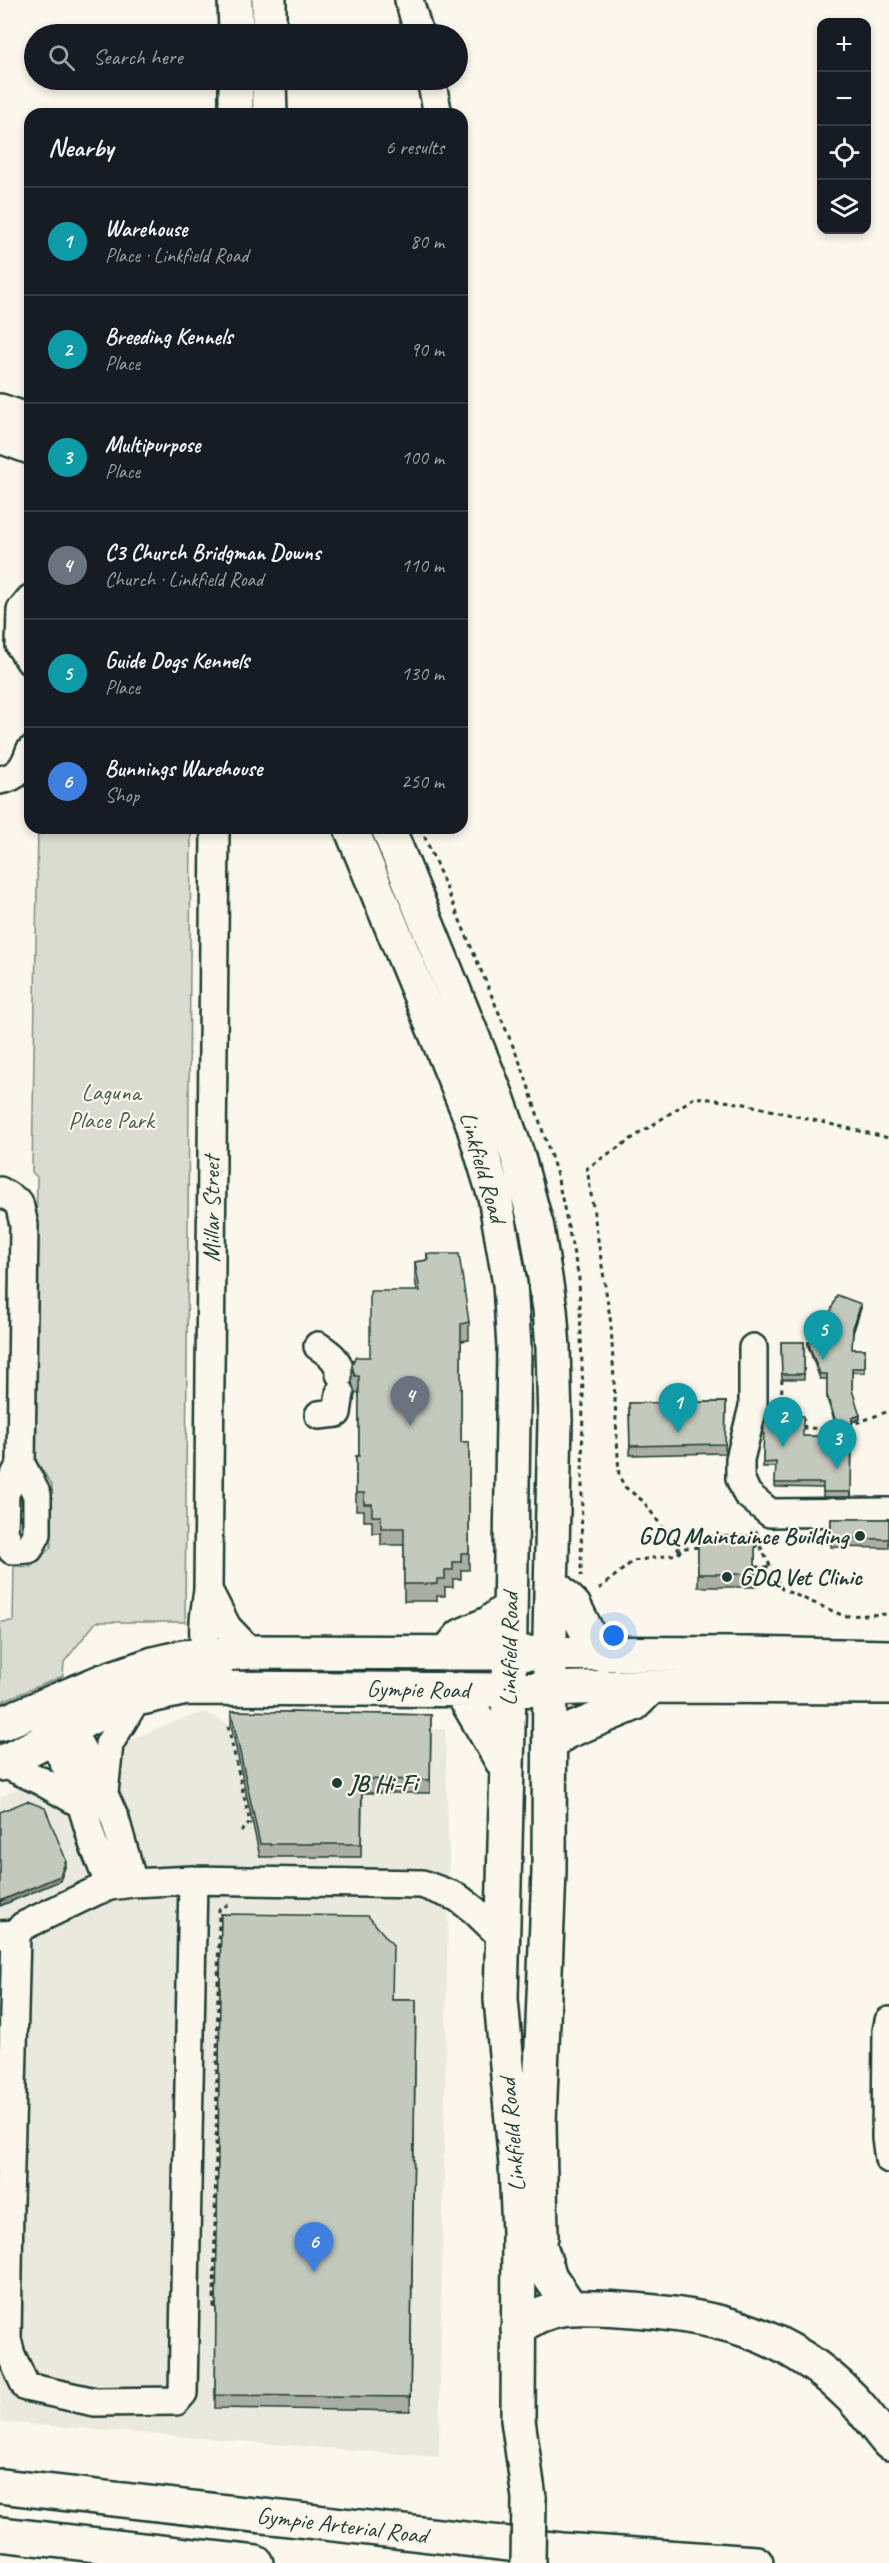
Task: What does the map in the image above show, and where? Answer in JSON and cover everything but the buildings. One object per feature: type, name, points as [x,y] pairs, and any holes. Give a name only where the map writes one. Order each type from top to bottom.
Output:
[{"type":"main road","points":[[235,0],[236,24]]},
{"type":"main road","points":[[269,0],[269,24]]},
{"type":"main road","points":[[236,90],[236,108]]},
{"type":"main road","points":[[269,90],[270,108]]},
{"type":"main road","points":[[0,411],[24,419]]},
{"type":"main road","points":[[0,436],[24,445]]},
{"type":"main road","name":"Linkfield Road","points":[[353,834],[472,1121],[501,1221],[510,1284],[514,1347],[502,2025],[516,2165],[527,2322]]},
{"type":"main road","name":"Linkfield Road","points":[[390,834],[497,1098],[518,1157],[537,1228],[550,1309],[555,1421],[550,1655],[549,1871],[539,2122],[541,2249],[527,2322],[518,2420],[529,2498],[528,2563]]},
{"type":"main road","points":[[552,1584],[574,1606],[591,1640],[602,1655]]},
{"type":"main road","points":[[446,1654],[461,1636],[490,1623],[510,1607]]},
{"type":"main road","name":"Gympie Road","points":[[1,1764],[53,1718],[153,1664],[207,1655],[251,1652],[509,1655],[747,1654],[889,1657]]},
{"type":"main road","name":"Gympie Road","points":[[0,1724],[103,1710],[137,1698],[187,1688],[226,1686],[509,1690],[652,1686],[889,1687]]},
{"type":"main road","points":[[550,1743],[572,1730],[634,1704],[652,1686]]},
{"type":"main road","points":[[460,1689],[506,1768]]},
{"type":"main road","points":[[541,2249],[550,2277],[571,2308]]},
{"type":"main road","points":[[527,2322],[571,2308],[662,2311],[704,2317],[745,2329],[789,2349],[822,2372],[851,2397],[889,2443]]},
{"type":"main road","name":"Gympie Arterial Road","points":[[0,2486],[561,2550],[756,2563]]},
{"type":"main road","name":"Gympie Arterial Road","points":[[0,2534],[256,2563]]},
{"type":"main road","points":[[0,2555],[49,2563]]},
{"type":"street","points":[[409,0],[416,24]]},
{"type":"street","points":[[433,90],[437,108]]},
{"type":"street","points":[[24,606],[21,610],[20,646],[24,652]]},
{"type":"street","points":[[0,780],[12,778],[24,767]]},
{"type":"street","name":"Millar Street","points":[[215,834],[208,1590],[202,1634],[214,1672],[226,1686]]},
{"type":"street","points":[[0,1191],[19,1203],[24,1225],[21,1464]]},
{"type":"street","points":[[318,1346],[332,1355],[339,1366],[340,1384],[337,1413],[319,1415]]},
{"type":"street","points":[[753,1348],[753,1407],[740,1459],[740,1478],[747,1494],[760,1507],[770,1512],[889,1512]]},
{"type":"street","name":"Millar Street","points":[[208,1590],[227,1627],[251,1652]]},
{"type":"street","points":[[122,1885],[93,1843],[93,1799],[109,1744],[137,1698]]},
{"type":"street","points":[[53,1718],[93,1799]]},
{"type":"street","points":[[1,1764],[93,1799]]},
{"type":"street","points":[[193,1880],[183,2393],[176,2401],[95,2402],[26,2387],[11,2355],[7,2339],[5,2203],[8,1935],[23,1926],[122,1885],[193,1880],[422,1884],[457,1897],[502,1937]]},
{"type":"street","points":[[889,2021],[886,2138],[889,2158]]},
{"type":"path","points":[[680,1551],[643,1501],[625,1488],[619,1476],[611,1324],[587,1168],[695,1097],[745,1104],[889,1138]]},
{"type":"path","points":[[781,1419],[782,1379]]},
{"type":"path","points":[[793,1419],[804,1420],[805,1428],[835,1431],[889,1411]]},
{"type":"path","points":[[754,1524],[760,1546],[782,1589],[844,1616],[889,1614]]},
{"type":"path","points":[[749,1546],[760,1546]]},
{"type":"path","points":[[599,1589],[633,1561],[678,1554],[682,1548],[705,1547]]},
{"type":"path","points":[[755,1567],[771,1567]]},
{"type":"path","points":[[228,1726],[250,1823],[241,1831]]},
{"type":"path","points":[[214,2308],[219,1909],[227,1905],[227,1897]]},
{"type":"shaded area","points":[[205,1712],[231,1725],[445,1729],[449,1856],[439,2457],[0,2422],[0,1797],[167,1724]]},
{"type":"green space","name":"Laguna Place Park","points":[[38,834],[191,834],[185,1622],[96,1622],[64,1662],[63,1676],[0,1702],[0,1622],[13,1621],[14,1566],[31,1567],[51,1547],[52,1485],[33,1456],[37,1177],[32,1172]]},
{"type":"place","name":"Guide Dogs Kennels","points":[[823,1360]]},
{"type":"place","name":"C3 Church Bridgman Downs","points":[[410,1426]]},
{"type":"place","name":"Warehouse","points":[[678,1433]]},
{"type":"place","name":"Breeding Kennels","points":[[783,1447]]},
{"type":"place","name":"Multipurpose","points":[[837,1469]]},
{"type":"place","name":"GDQ Maintaince Building","points":[[860,1536]]},
{"type":"place","name":"GDQ Vet Clinic","points":[[727,1577]]},
{"type":"place","name":"JB Hi-Fi","points":[[337,1783]]},
{"type":"place","name":"Bunnings Warehouse","points":[[314,2272]]}]
